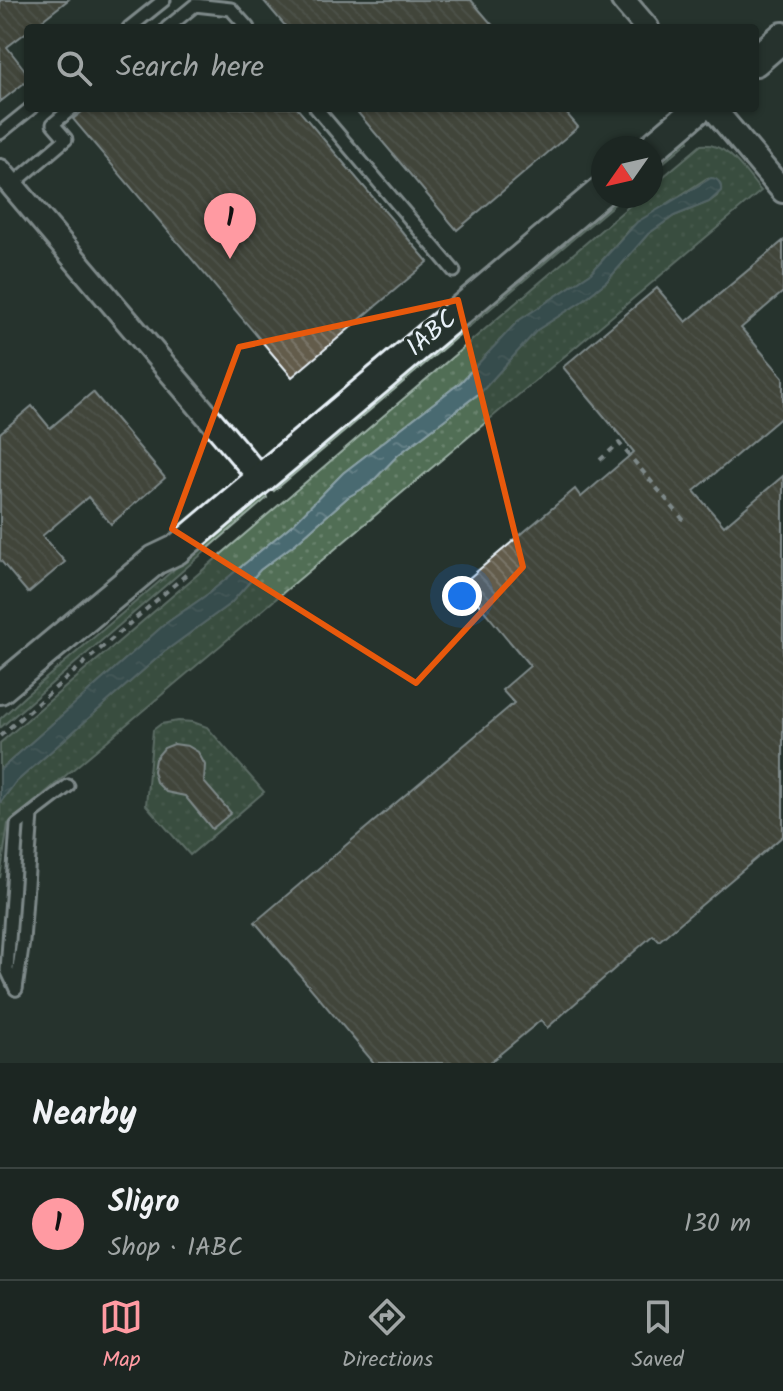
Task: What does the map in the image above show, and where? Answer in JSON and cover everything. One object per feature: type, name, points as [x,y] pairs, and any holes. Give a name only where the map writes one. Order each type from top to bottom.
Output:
[{"type":"street","points":[[623,0],[644,24]]},
{"type":"street","points":[[759,58],[783,37]]},
{"type":"street","points":[[663,139],[694,112]]},
{"type":"street","points":[[716,112],[783,191]]},
{"type":"street","points":[[6,178],[261,479]]},
{"type":"street","name":"IABC","points":[[0,710],[163,567],[176,550],[591,200]]},
{"type":"street","name":"IABC","points":[[0,689],[155,560],[176,550]]},
{"type":"lane","points":[[134,24],[164,0]]},
{"type":"lane","points":[[172,24],[195,5],[231,9],[244,24]]},
{"type":"lane","points":[[0,133],[26,112]]},
{"type":"lane","points":[[6,178],[66,139],[53,124],[67,112]]},
{"type":"lane","points":[[319,112],[454,271]]},
{"type":"lane","points":[[16,989],[7,970],[17,825],[68,786]]},
{"type":"path","points":[[600,460],[619,443],[686,523]]},
{"type":"highlighted area","points":[[458,300],[523,567],[416,683],[172,529],[239,347]]},
{"type":"green space","points":[[688,138],[689,141],[663,163],[663,154],[677,142]]},
{"type":"green space","points":[[701,145],[711,145],[728,153],[761,191],[8,824],[0,878],[0,803],[15,783],[164,652],[231,603],[260,570],[348,497],[369,485],[398,455],[482,391],[537,330],[607,281],[648,234],[674,216],[709,202],[721,188],[719,182],[707,178],[663,207],[663,177]]},
{"type":"green space","points":[[599,208],[610,208],[274,491],[271,486]]},
{"type":"green space","points":[[627,208],[661,208],[630,228],[591,273],[518,321],[461,382],[343,473],[294,523],[208,594],[165,624],[0,770],[0,743]]},
{"type":"green space","points":[[265,492],[267,498],[0,728],[0,719],[25,696]]},
{"type":"green space","points":[[178,721],[207,727],[264,792],[190,855],[146,805],[153,730],[161,724]]},
{"type":"water","points":[[711,178],[721,186],[721,191],[709,202],[674,216],[648,234],[607,281],[537,330],[482,391],[398,455],[369,485],[348,497],[260,570],[231,603],[164,652],[15,783],[0,803],[0,770],[165,624],[208,594],[294,523],[343,473],[461,382],[518,321],[591,273],[637,222]]},
{"type":"building","points":[[0,0],[68,0],[37,24],[24,24],[24,34],[7,47],[24,69],[24,83],[0,102]]},
{"type":"building","points":[[263,0],[471,0],[492,24],[284,24]]},
{"type":"building","points":[[82,112],[300,112],[428,262],[292,377],[73,119]]},
{"type":"building","points":[[357,112],[565,112],[578,127],[457,230]]},
{"type":"building","points":[[783,241],[783,292],[741,328],[783,377],[783,416],[694,491],[724,526],[783,476],[783,836],[659,941],[653,935],[547,1028],[541,1020],[489,1063],[374,1063],[255,922],[514,703],[502,690],[530,666],[462,584],[575,489],[581,497],[634,452],[563,367],[657,288],[686,322]]},
{"type":"building","points":[[93,392],[165,478],[111,524],[88,497],[42,536],[65,562],[28,593],[0,560],[0,433],[32,406],[50,428]]},
{"type":"building","points":[[174,744],[188,746],[198,752],[205,765],[204,782],[231,813],[212,829],[185,796],[166,792],[156,782],[153,771],[155,759],[164,748]]},
{"type":"place","name":"Sligro","points":[[230,259]]}]
